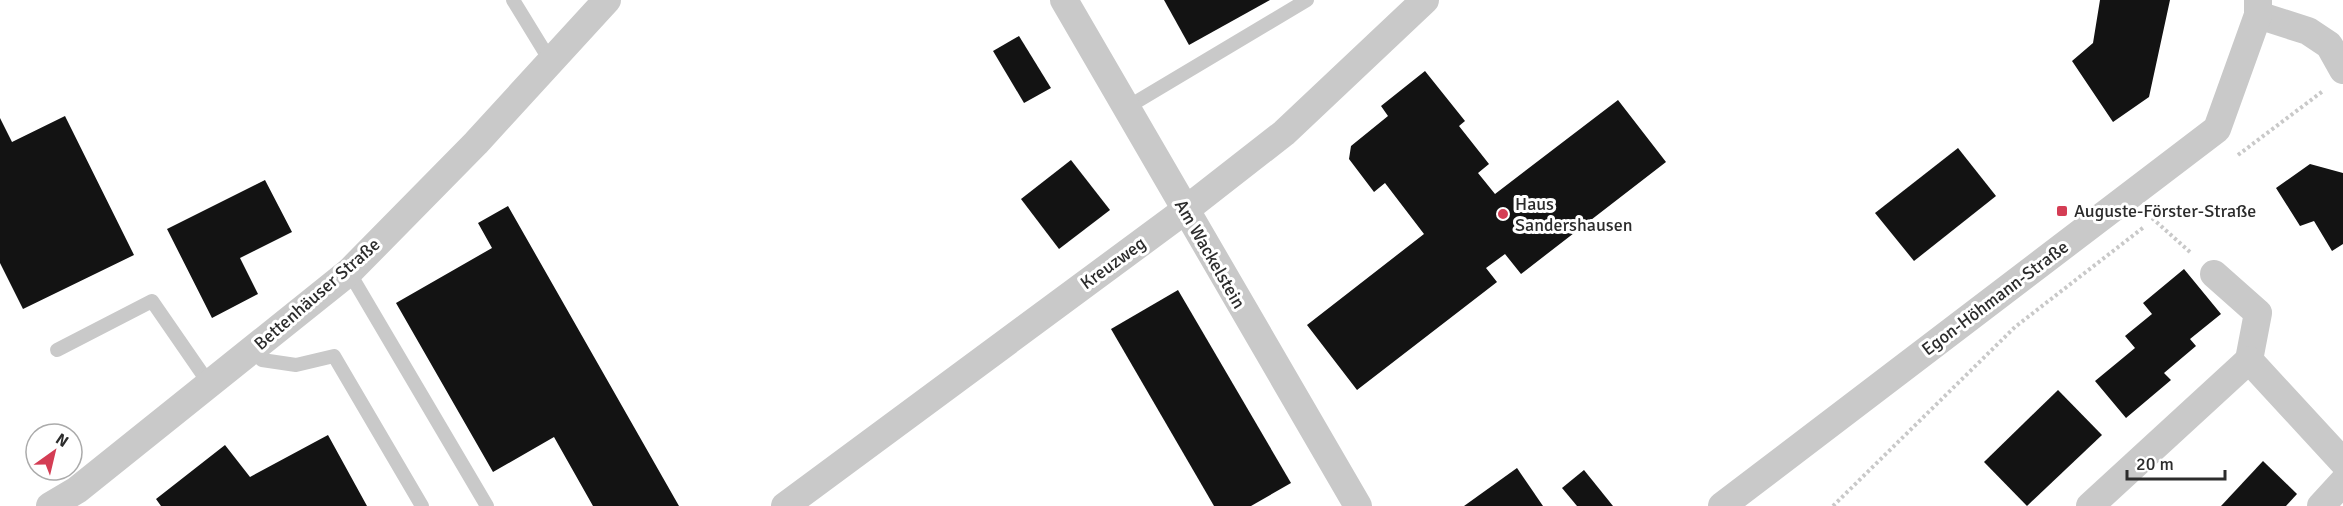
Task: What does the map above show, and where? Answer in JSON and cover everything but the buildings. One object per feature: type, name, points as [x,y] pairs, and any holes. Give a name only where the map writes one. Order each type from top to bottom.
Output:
[{"type":"street","name":"Bettenhäuser Straße","points":[[50,506],[77,490],[210,386],[349,272],[476,142],[607,0]]},
{"type":"street","name":"Am Wackelstein","points":[[1064,0],[1184,211],[1358,506]]},
{"type":"street","name":"Kreuzweg","points":[[785,506],[1184,211],[1284,133],[1425,0]]},
{"type":"street","points":[[2258,7],[2308,31],[2336,39],[2335,79]]},
{"type":"street","name":"Egon-Höhmann-Straße","points":[[1722,506],[2217,129],[2258,7]]},
{"type":"street","points":[[2090,506],[2248,360],[2258,313],[2214,274]]},
{"type":"street","points":[[2248,360],[2343,462]]},
{"type":"street","points":[[2321,506],[2343,482]]},
{"type":"lane","points":[[513,0],[551,62]]},
{"type":"lane","points":[[1126,108],[1307,0]]},
{"type":"lane","points":[[349,272],[488,506]]},
{"type":"lane","points":[[57,350],[152,302],[210,386]]},
{"type":"lane","points":[[253,351],[262,360],[296,365],[334,356],[422,506]]},
{"type":"path","points":[[2229,161],[2335,79]]},
{"type":"path","points":[[2128,197],[2214,274]]},
{"type":"path","points":[[1833,506],[2015,327],[2163,212]]},
{"type":"place","name":"Auguste-Förster-Straße","points":[[2062,211]]},
{"type":"place","name":"Haus Sandershausen","points":[[1503,214]]}]
